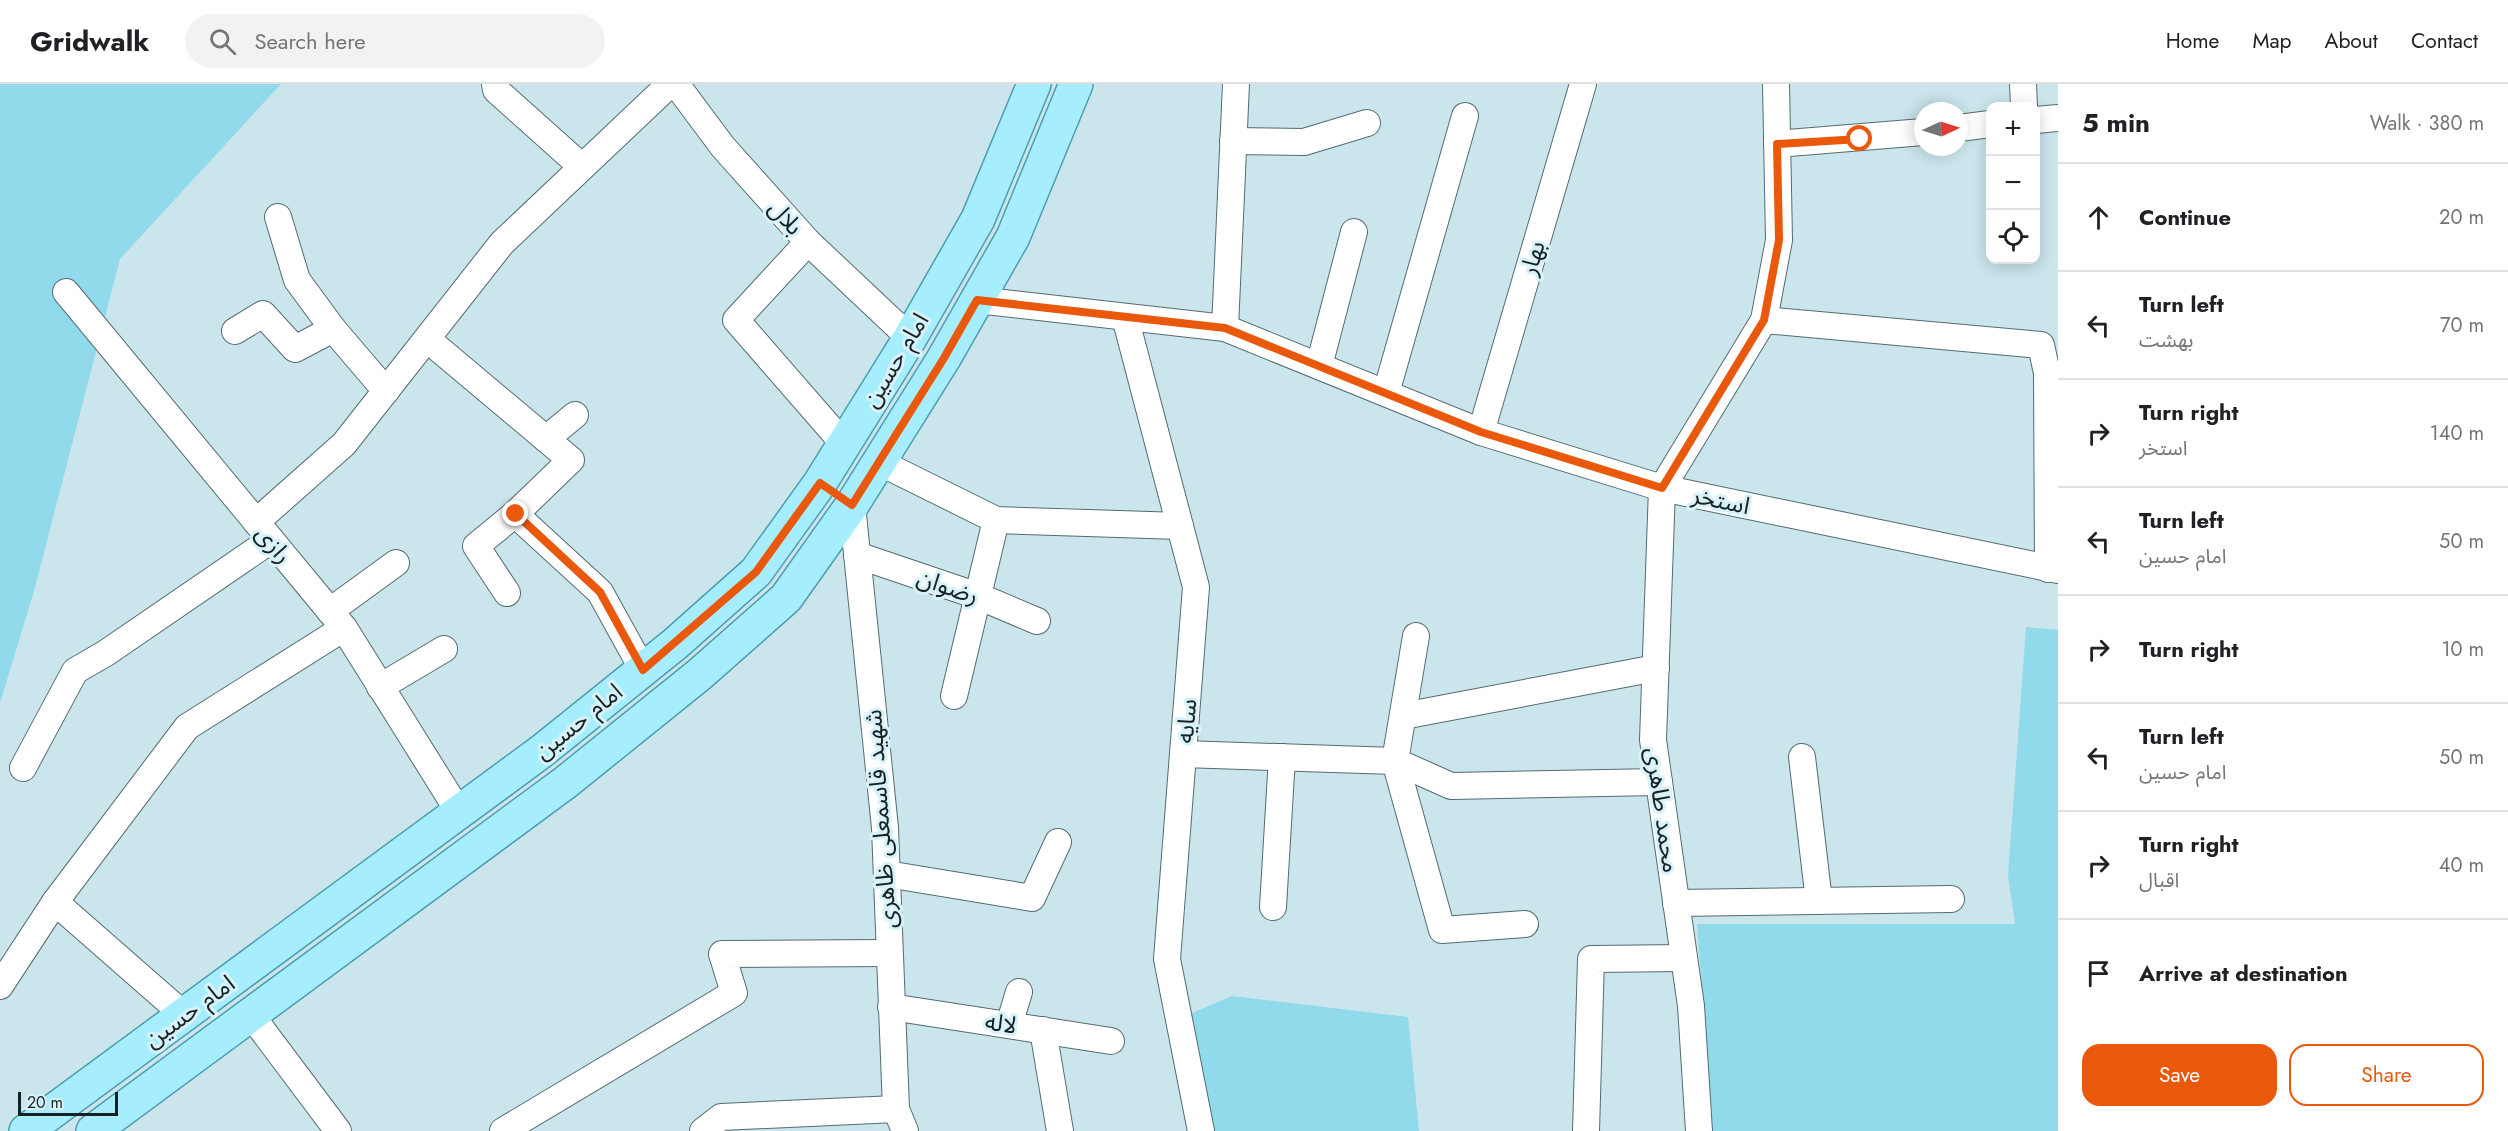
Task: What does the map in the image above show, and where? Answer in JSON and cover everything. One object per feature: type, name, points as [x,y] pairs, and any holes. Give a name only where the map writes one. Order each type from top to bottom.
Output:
[{"type":"main road","name":"امام حسین","points":[[26,1131],[542,751],[643,670],[756,572],[820,483],[910,338],[978,219],[1034,84]]},
{"type":"main road","name":"امام حسین","points":[[93,1131],[566,782],[700,674],[786,598],[852,505],[944,358],[1013,237],[1076,84]]},
{"type":"main road","points":[[820,483],[852,505]]},
{"type":"street","points":[[495,84],[496,90],[582,167]]},
{"type":"street","points":[[23,768],[75,671],[106,653],[264,531],[344,444],[502,243],[670,84]]},
{"type":"street","name":"بلال","points":[[676,84],[723,147],[808,242],[910,338]]},
{"type":"street","points":[[1225,328],[1236,84]]},
{"type":"street","name":"بهار","points":[[1481,432],[1583,84]]},
{"type":"street","points":[[1662,488],[1764,320],[1779,240],[1776,84]]},
{"type":"street","points":[[2023,84],[2024,102]]},
{"type":"street","points":[[1386,393],[1465,116]]},
{"type":"street","points":[[2040,120],[2058,118]]},
{"type":"street","points":[[1233,141],[1304,142],[1367,123]]},
{"type":"street","points":[[1968,127],[1986,125]]},
{"type":"street","points":[[1777,144],[1914,133]]},
{"type":"street","points":[[278,217],[297,280],[333,329],[386,391]]},
{"type":"street","points":[[1319,366],[1354,232]]},
{"type":"street","points":[[808,242],[736,320],[844,444]]},
{"type":"street","name":"رازی","points":[[66,292],[337,619],[459,812]]},
{"type":"street","name":"استخر","points":[[977,300],[1225,328],[1481,432],[1662,488],[2053,569]]},
{"type":"street","points":[[235,331],[263,314],[295,349],[333,329]]},
{"type":"street","name":"سایه","points":[[1125,317],[1196,587],[1167,959],[1200,1131]]},
{"type":"street","points":[[1764,320],[2041,345],[2052,400],[2053,569]]},
{"type":"street","points":[[427,339],[571,460],[516,514],[476,546],[507,593]]},
{"type":"street","points":[[546,438],[575,415]]},
{"type":"street","points":[[879,462],[996,520],[1180,526]]},
{"type":"street","name":"محمد طاهری","points":[[1662,488],[1653,740],[1690,1006],[1699,1131]]},
{"type":"street","name":"شهید قاسمعلی ظاهری","points":[[852,505],[885,828],[891,1007],[900,1120]]},
{"type":"street","points":[[516,514],[600,592],[643,670]]},
{"type":"street","points":[[954,696],[996,520]]},
{"type":"street","name":"رضوان","points":[[857,555],[978,596],[1037,621]]},
{"type":"street","points":[[0,986],[55,902],[187,727],[337,619],[396,563]]},
{"type":"street","points":[[1416,636],[1395,761],[1442,930],[1525,924]]},
{"type":"street","points":[[380,687],[444,649]]},
{"type":"street","points":[[1403,716],[1656,668]]},
{"type":"street","points":[[1183,754],[1395,761],[1451,786],[1659,782]]},
{"type":"street","points":[[1273,907],[1282,757]]},
{"type":"street","points":[[1802,757],[1820,901]]},
{"type":"street","points":[[886,874],[1032,898],[1058,842]]},
{"type":"street","points":[[1676,903],[1951,898]]},
{"type":"street","points":[[55,902],[184,1015]]},
{"type":"street","points":[[503,1131],[734,993],[722,954],[889,952]]},
{"type":"street","points":[[1586,1131],[1591,959],[1684,958]]},
{"type":"street","points":[[1009,1025],[1019,992]]},
{"type":"street","name":"لاله","points":[[891,1007],[1111,1041]]},
{"type":"street","points":[[251,1015],[338,1131]]},
{"type":"street","points":[[1043,1030],[1060,1131]]},
{"type":"street","points":[[704,1131],[721,1117],[900,1120]]},
{"type":"shaded area","points":[[0,84],[281,84],[120,259],[34,591],[0,703]]},
{"type":"shaded area","points":[[2026,627],[2058,630],[2058,1131],[1713,1131],[1697,924],[2015,924],[2008,875]]},
{"type":"shaded area","points":[[1232,996],[1408,1017],[1419,1131],[1187,1131],[1166,1024]]},
{"type":"route","points":[[516,514],[600,592],[643,670],[756,572],[820,483],[852,505],[944,358],[977,300],[1225,328],[1481,432],[1662,488],[1764,320],[1779,240],[1777,144],[1860,139]]}]
